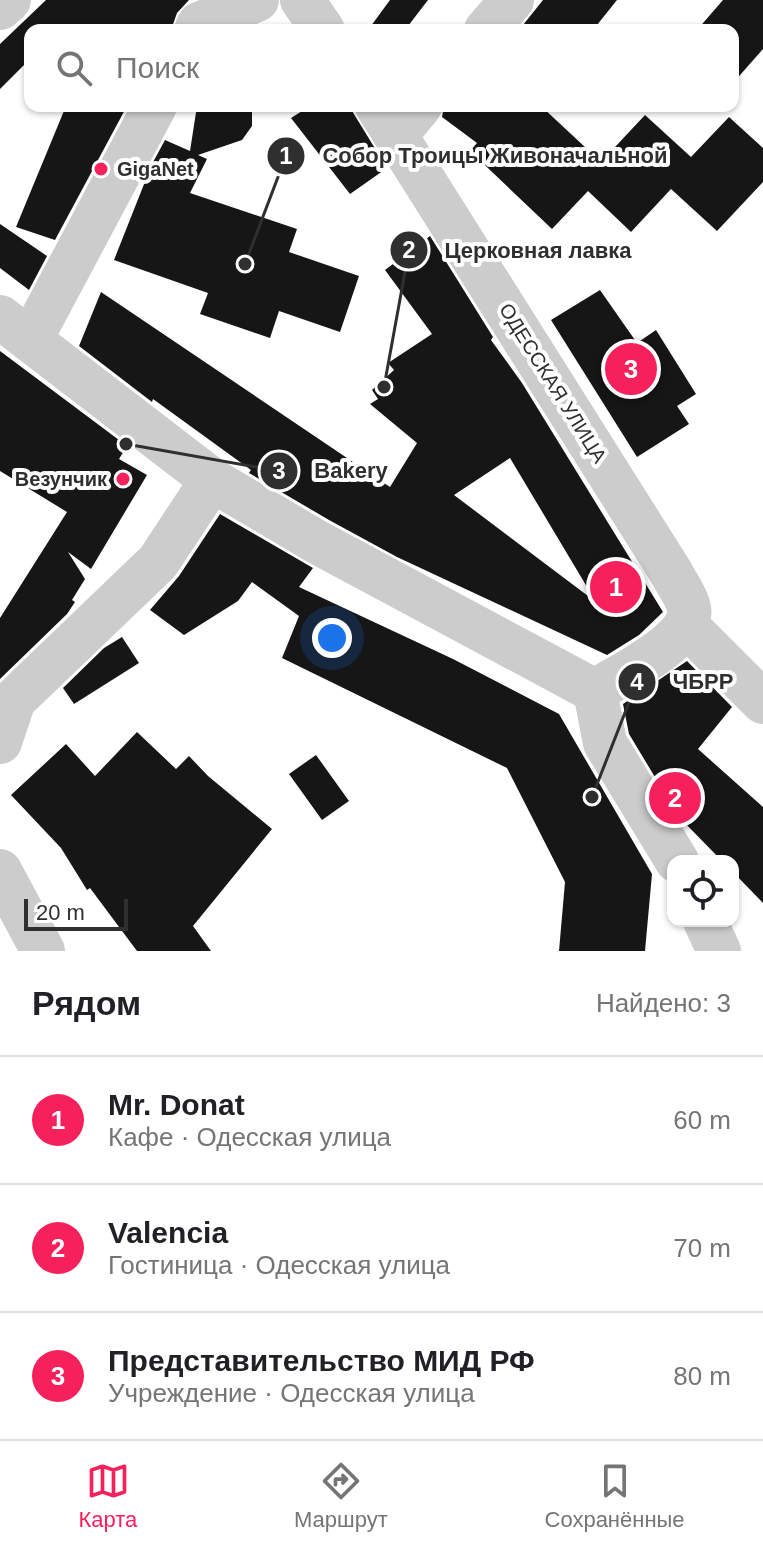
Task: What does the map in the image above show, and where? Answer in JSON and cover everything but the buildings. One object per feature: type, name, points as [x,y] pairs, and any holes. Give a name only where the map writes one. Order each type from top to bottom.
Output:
[{"type":"street","points":[[0,8],[9,0]]},
{"type":"street","points":[[199,24],[257,0]]},
{"type":"street","points":[[302,0],[319,24]]},
{"type":"street","points":[[491,24],[512,0]]},
{"type":"street","points":[[151,112],[16,328],[212,480],[317,542],[595,691]]},
{"type":"street","name":"ОДЕССКАЯ УЛИЦА","points":[[398,115],[672,574],[689,608],[686,625]]},
{"type":"street","points":[[0,742],[14,700],[158,562],[212,480]]},
{"type":"street","points":[[595,691],[673,641],[686,625],[763,702]]},
{"type":"street","points":[[595,691],[605,743],[673,855]]},
{"type":"street","points":[[0,871],[43,951]]},
{"type":"place","name":"GigaNet","points":[[101,169]]},
{"type":"place","name":"Собор Троицы Живоначальной","points":[[245,264]]},
{"type":"place","name":"Представительство МИД РФ","points":[[631,369]]},
{"type":"place","name":"Церковная лавка","points":[[384,387]]},
{"type":"place","name":"Bakery","points":[[126,444]]},
{"type":"place","name":"Везунчик","points":[[123,479]]},
{"type":"place","name":"Mr. Donat","points":[[616,587]]},
{"type":"place","name":"ЧБРР","points":[[592,797]]},
{"type":"place","name":"Valencia","points":[[675,798]]}]
